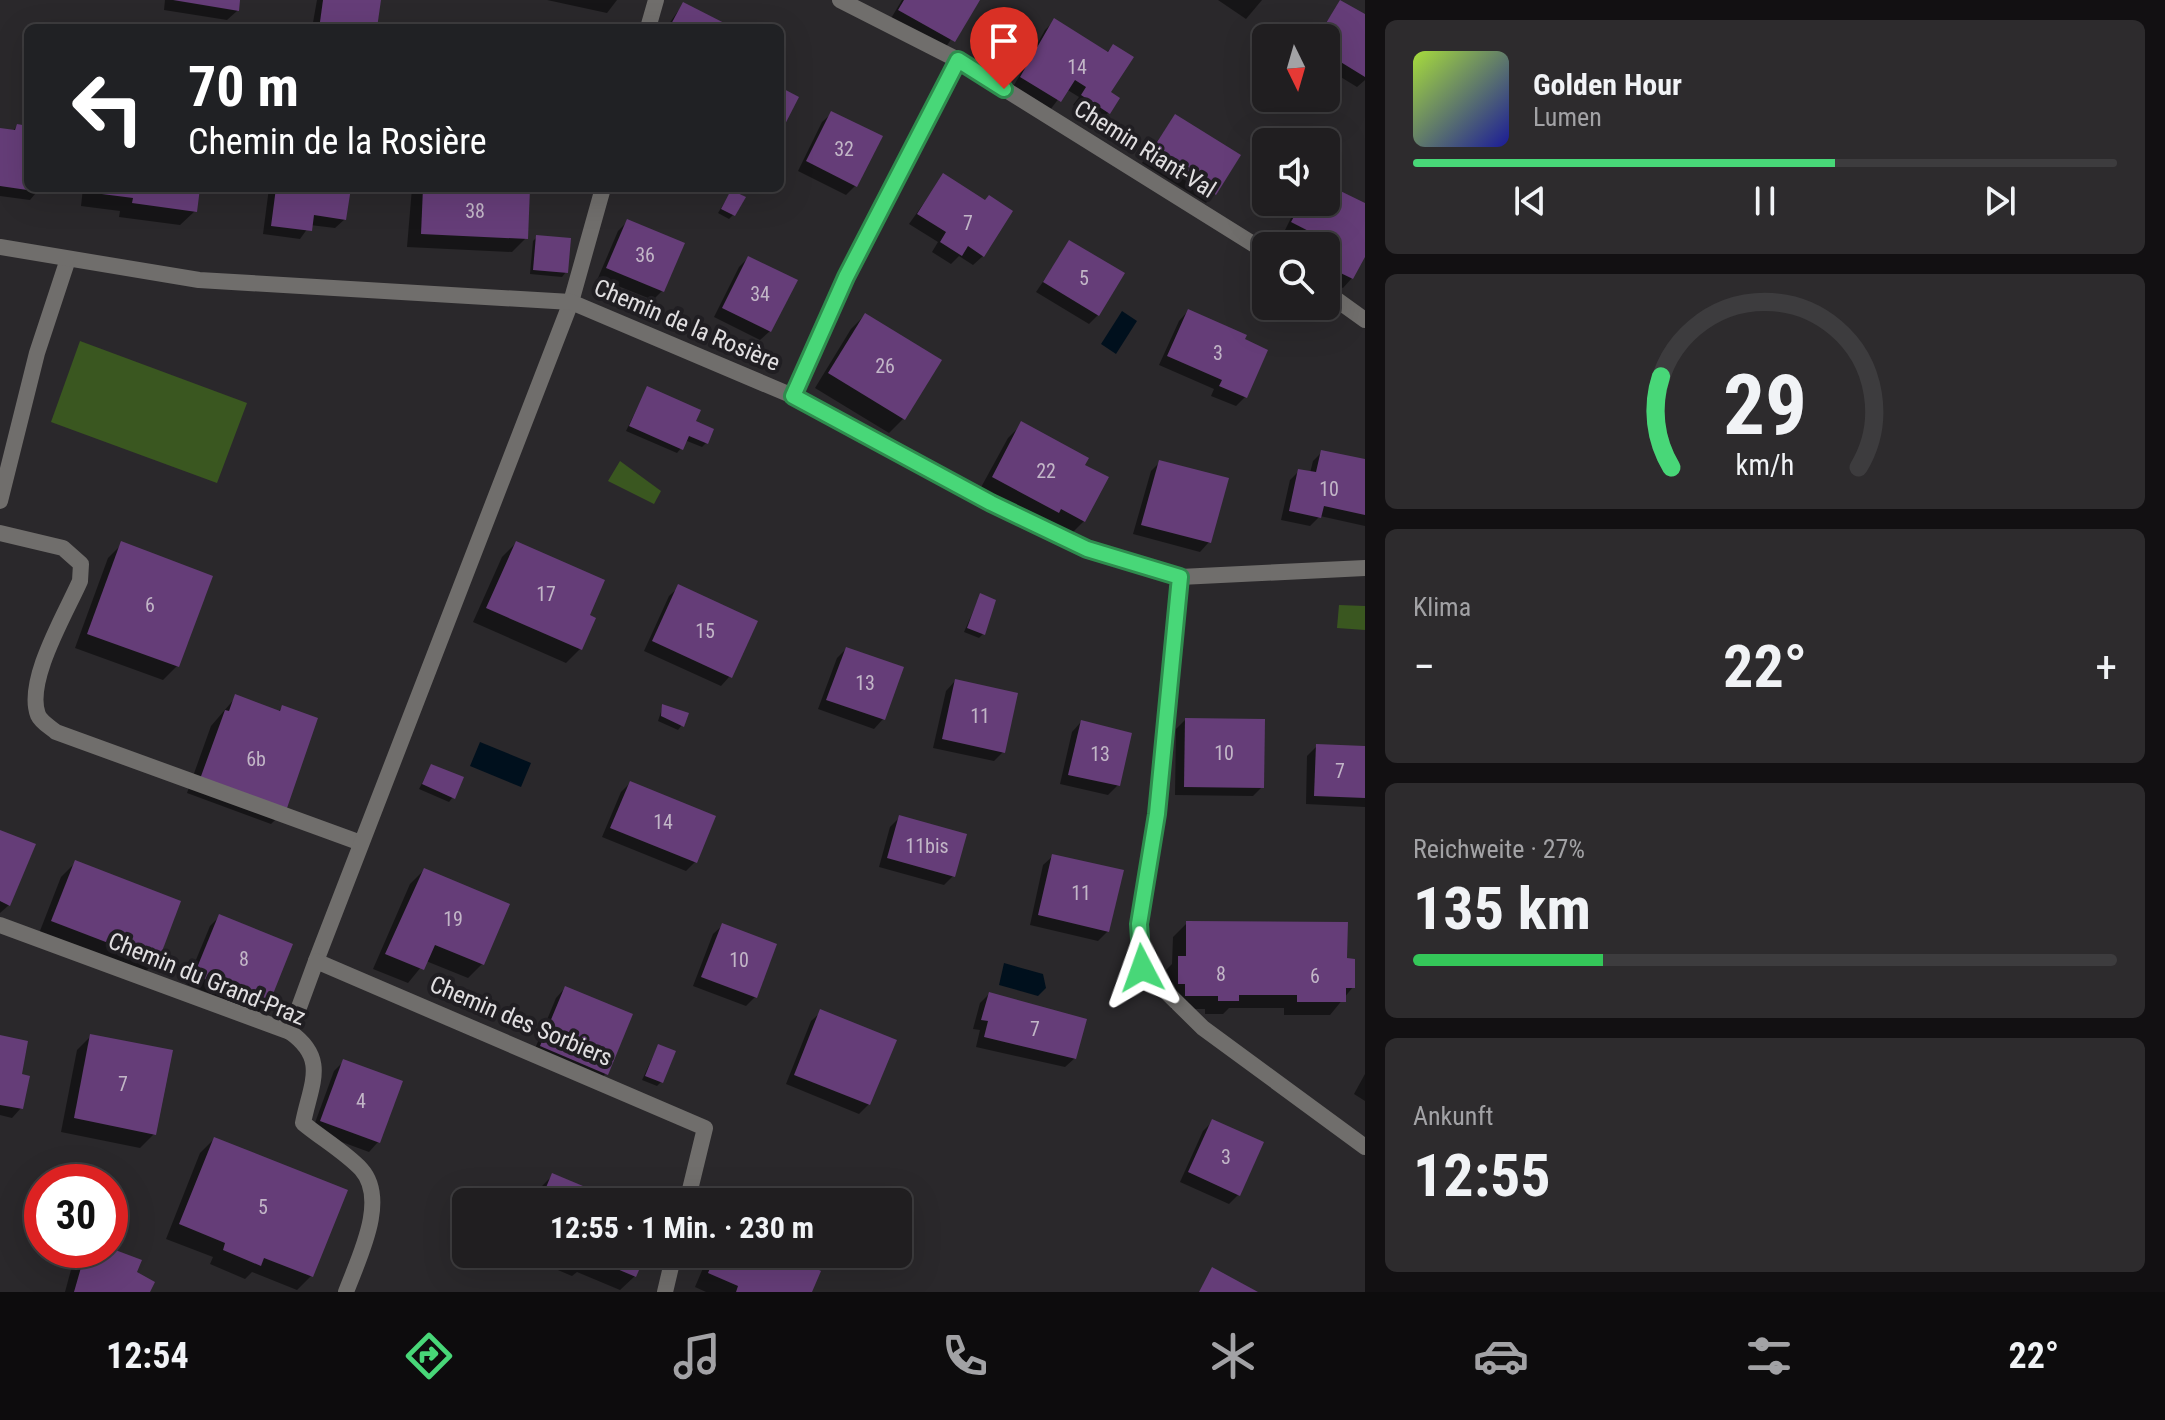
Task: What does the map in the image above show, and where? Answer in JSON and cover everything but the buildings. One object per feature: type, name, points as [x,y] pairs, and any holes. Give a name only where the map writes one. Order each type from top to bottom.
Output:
[{"type":"street","points":[[649,24],[656,0]]},
{"type":"street","name":"Chemin Riant-Val","points":[[840,0],[958,60],[1252,243]]},
{"type":"street","points":[[793,396],[846,277],[958,60]]},
{"type":"street","name":"Chemin de la Rosière","points":[[316,961],[571,302],[602,192]]},
{"type":"street","name":"Chemin de la Rosière","points":[[0,247],[199,280],[571,302],[793,396],[991,503],[1087,549],[1180,577],[1365,568]]},
{"type":"street","points":[[0,501],[37,353],[68,259]]},
{"type":"street","points":[[1340,302],[1365,320]]},
{"type":"street","points":[[0,533],[63,548],[81,564],[80,581],[37,678],[34,699],[39,718],[56,732],[361,843]]},
{"type":"street","points":[[1180,577],[1157,814],[1139,924],[1142,968],[1203,1028],[1365,1147]]},
{"type":"street","name":"Chemin du Grand-Praz","points":[[0,925],[290,1032],[309,1046],[315,1065],[303,1123],[361,1169],[372,1187],[373,1202],[361,1251],[346,1292]]},
{"type":"street","points":[[290,1032],[316,961]]},
{"type":"street","name":"Chemin des Sorbiers","points":[[316,961],[705,1128],[690,1188]]},
{"type":"street","points":[[665,1292],[671,1268]]},
{"type":"green space","points":[[80,341],[247,403],[217,483],[51,422]]},
{"type":"green space","points":[[620,461],[661,491],[654,504],[608,481]]},
{"type":"green space","points":[[1339,605],[1365,606],[1365,630],[1337,628]]},
{"type":"water","points":[[1122,311],[1137,321],[1116,354],[1101,344]]},
{"type":"water","points":[[480,742],[531,763],[521,787],[470,766]]},
{"type":"water","points":[[1004,963],[1043,974],[1046,988],[1038,996],[999,985]]},
{"type":"route","points":[[1004,89],[958,60],[846,277],[793,396],[991,503],[1087,549],[1180,577],[1157,814],[1139,924],[1142,968]]}]
